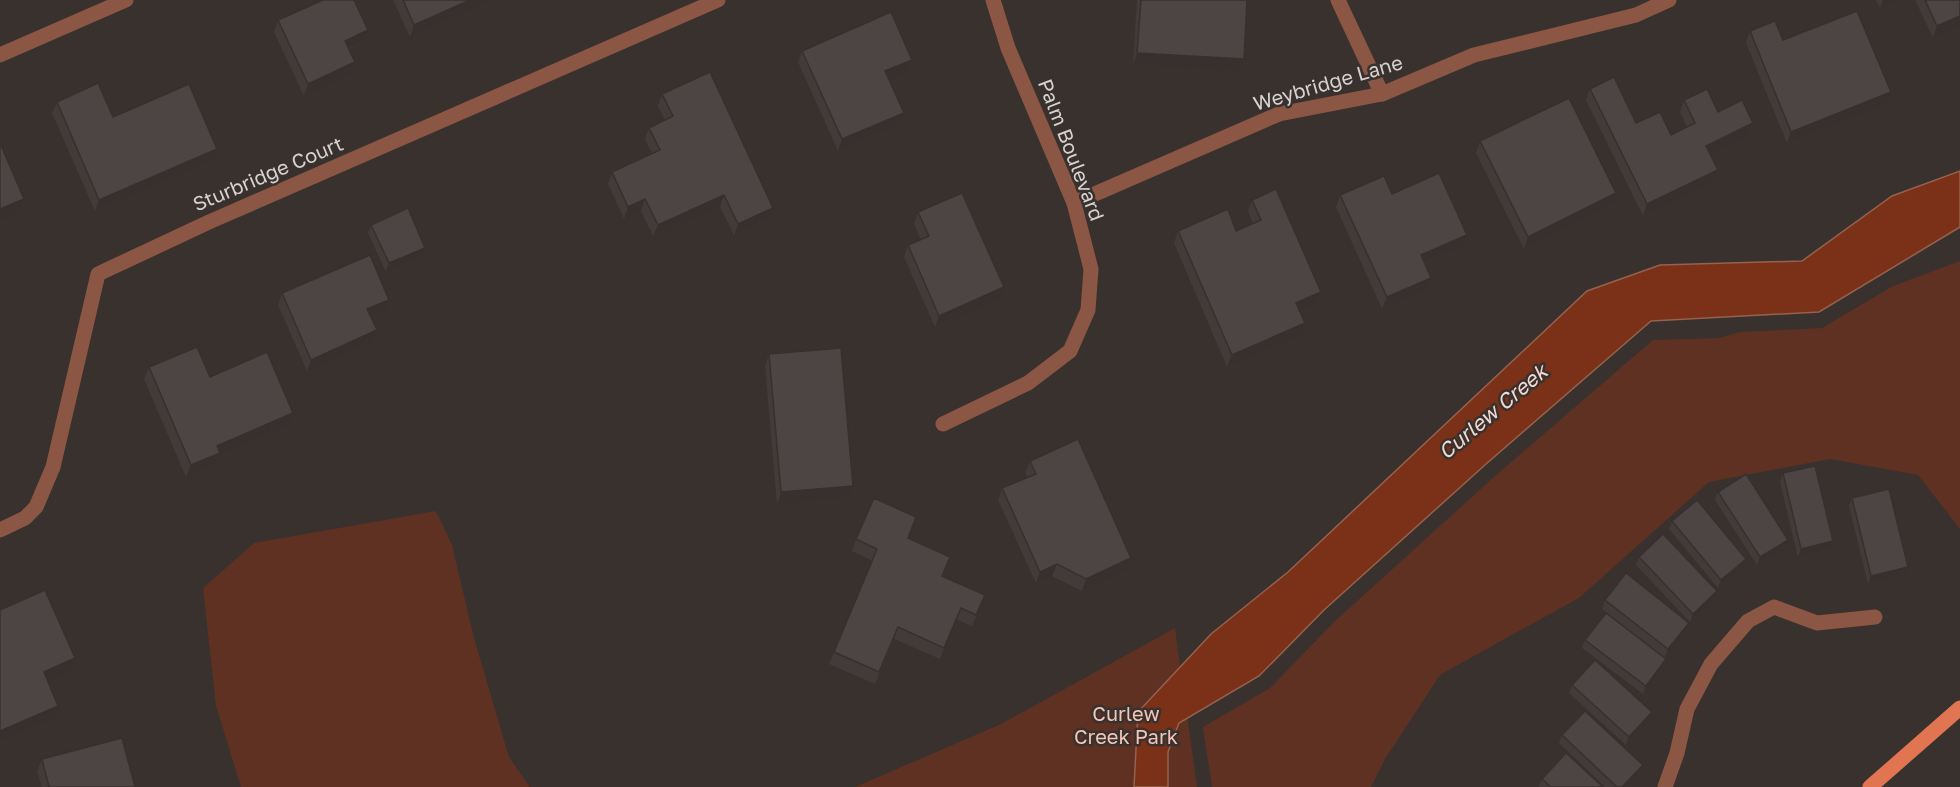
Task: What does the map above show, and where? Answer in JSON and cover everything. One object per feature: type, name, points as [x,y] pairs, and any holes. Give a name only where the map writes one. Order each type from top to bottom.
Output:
[{"type":"main road","points":[[1870,787],[1960,708]]},
{"type":"street","points":[[0,55],[126,0]]},
{"type":"street","name":"Sturbridge Court","points":[[0,530],[25,519],[36,507],[53,467],[98,274],[208,222],[718,0]]},
{"type":"street","name":"Palm Boulevard","points":[[943,424],[1028,383],[1070,351],[1088,310],[1090,268],[1074,203],[1008,48],[993,0]]},
{"type":"street","points":[[1338,0],[1382,93]]},
{"type":"street","name":"Weybridge Lane","points":[[1074,203],[1279,114],[1382,93],[1474,55],[1636,15],[1669,0]]},
{"type":"street","points":[[1665,787],[1677,753],[1687,709],[1712,664],[1748,621],[1774,607],[1818,623],[1875,617]]},
{"type":"green space","points":[[1960,261],[1960,529],[1918,475],[1830,459],[1709,482],[1579,598],[1440,675],[1385,759],[1371,787],[1212,787],[1203,727],[1270,688],[1334,622],[1495,476],[1653,340],[1719,338],[1740,332],[1822,328],[1893,286]]},
{"type":"green space","points":[[436,511],[452,545],[474,638],[509,757],[530,787],[241,787],[216,706],[203,588],[254,543]]},
{"type":"green space","name":"Curlew Creek Park","points":[[1175,628],[1197,787],[855,787],[1001,724]]},
{"type":"water","name":"Curlew Creek","points":[[1960,171],[1960,227],[1819,312],[1651,321],[1486,464],[1324,610],[1259,676],[1179,723],[1168,752],[1168,787],[1134,787],[1138,712],[1211,634],[1288,572],[1587,291],[1660,265],[1802,261],[1892,196]]},
{"type":"building","points":[[323,0],[354,0],[368,30],[345,41],[355,62],[308,84],[278,20]]},
{"type":"building","points":[[403,0],[470,0],[414,25]]},
{"type":"building","points":[[1141,0],[1247,0],[1244,59],[1137,53]]},
{"type":"building","points":[[1925,0],[1960,0],[1960,16],[1937,26]]},
{"type":"building","points":[[1857,11],[1891,92],[1791,132],[1750,31],[1775,21],[1783,40]]},
{"type":"building","points":[[891,12],[912,60],[885,71],[904,113],[842,139],[802,51]]},
{"type":"building","points":[[710,72],[773,208],[738,224],[724,195],[658,225],[645,199],[628,207],[612,172],[660,150],[649,128],[673,116],[662,94]]},
{"type":"building","points":[[1614,77],[1636,123],[1660,112],[1671,135],[1695,123],[1684,100],[1707,89],[1718,112],[1742,100],[1753,123],[1706,146],[1718,170],[1647,204],[1590,89]]},
{"type":"building","points":[[98,83],[113,117],[189,84],[217,149],[99,200],[57,102]]},
{"type":"building","points":[[1569,98],[1616,193],[1528,237],[1480,141]]},
{"type":"building","points":[[0,143],[24,199],[0,209]]},
{"type":"building","points":[[1439,173],[1467,235],[1421,255],[1431,278],[1387,297],[1340,195],[1384,176],[1392,194]]},
{"type":"building","points":[[1276,189],[1321,292],[1296,303],[1305,323],[1232,355],[1178,231],[1228,209],[1236,231],[1261,220],[1252,200]]},
{"type":"building","points":[[962,193],[1004,287],[939,316],[908,245],[929,236],[918,212]]},
{"type":"building","points":[[408,208],[425,248],[389,263],[371,225]]},
{"type":"building","points":[[370,255],[389,300],[367,309],[377,330],[311,360],[282,293]]},
{"type":"building","points":[[197,347],[210,377],[267,352],[293,413],[217,446],[220,453],[191,465],[149,367]]},
{"type":"building","points":[[841,348],[853,486],[781,492],[769,354]]},
{"type":"building","points":[[1078,439],[1131,558],[1086,579],[1057,564],[1040,572],[1002,488],[1036,474],[1030,461]]},
{"type":"building","points":[[1815,466],[1833,541],[1801,549],[1783,473]]},
{"type":"building","points":[[1746,474],[1788,540],[1760,557],[1718,492]]},
{"type":"building","points":[[1889,489],[1908,567],[1871,576],[1852,498]]},
{"type":"building","points":[[874,498],[916,517],[908,538],[950,557],[942,576],[985,595],[976,615],[961,608],[944,648],[898,627],[879,672],[834,652],[877,549],[856,539]]},
{"type":"building","points":[[1697,500],[1746,559],[1721,580],[1672,521]]},
{"type":"building","points":[[1663,534],[1717,591],[1693,614],[1639,557]]},
{"type":"building","points":[[1626,573],[1689,623],[1668,649],[1605,600]]},
{"type":"building","points":[[45,590],[75,658],[44,672],[58,706],[0,731],[0,610]]},
{"type":"building","points":[[1606,613],[1666,659],[1646,686],[1585,640]]},
{"type":"building","points":[[1595,660],[1652,712],[1629,737],[1572,685]]},
{"type":"building","points":[[1585,711],[1643,765],[1622,787],[1617,787],[1562,735]]},
{"type":"building","points":[[122,738],[135,787],[49,787],[42,759]]},
{"type":"building","points":[[1566,753],[1603,787],[1551,787],[1542,779]]}]
